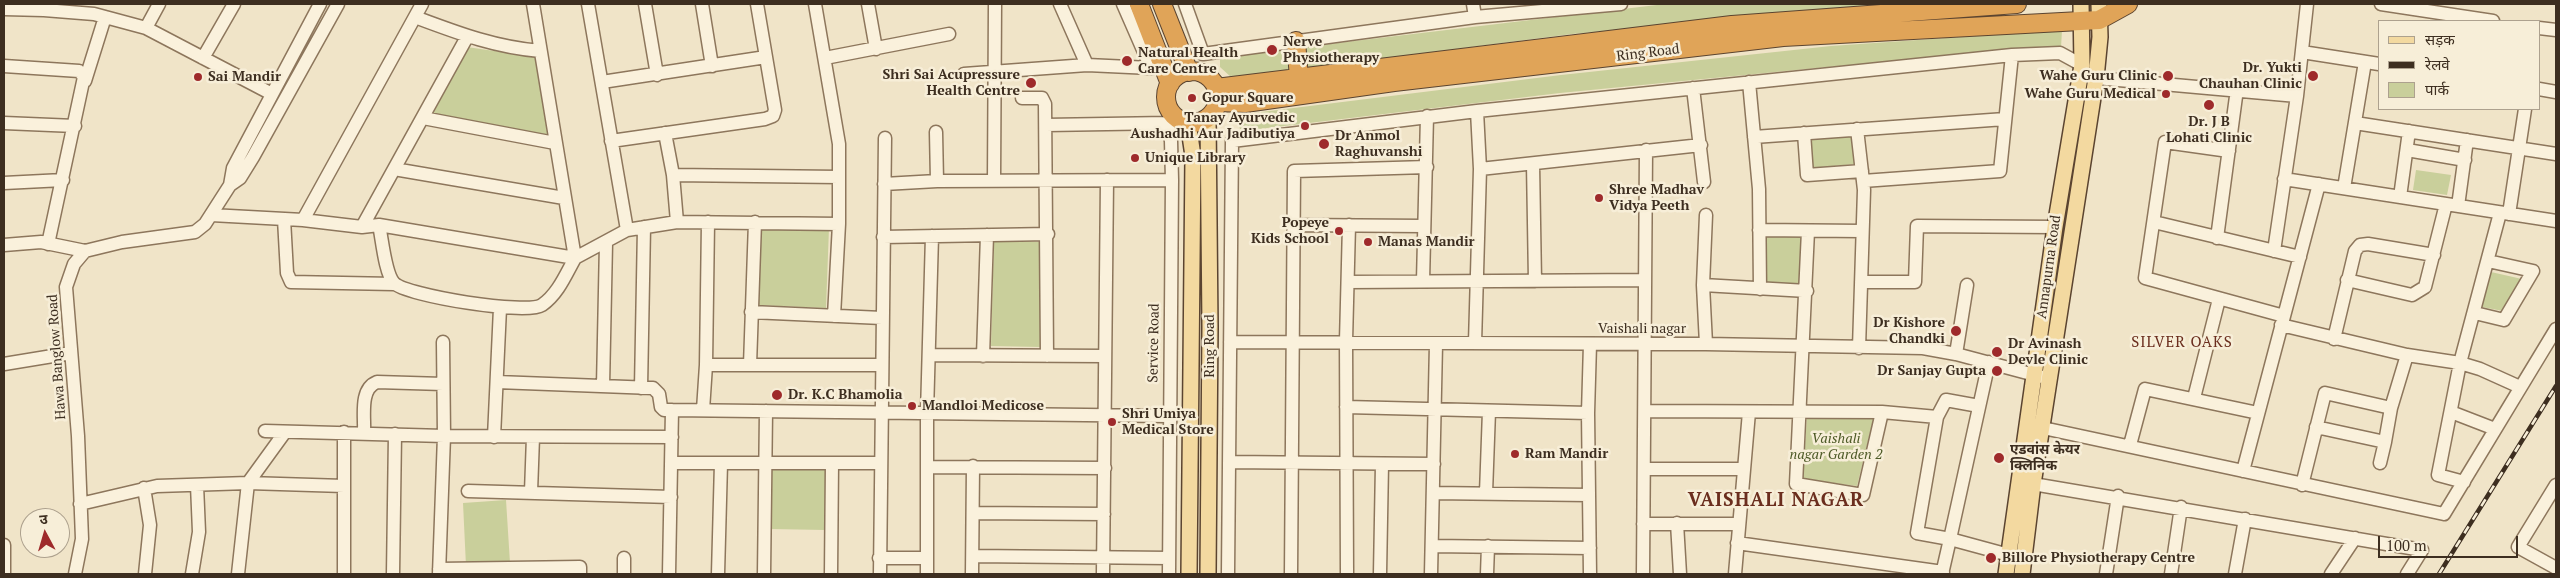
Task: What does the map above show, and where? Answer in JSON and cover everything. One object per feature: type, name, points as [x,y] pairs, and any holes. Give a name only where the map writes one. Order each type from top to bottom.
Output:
[{"type":"highway","points":[[1139,4],[1157,67],[1170,84]]},
{"type":"highway","points":[[1162,4],[1189,72]]},
{"type":"highway","name":"Ring Road","points":[[1217,95],[1298,78],[1732,25],[2017,4]]},
{"type":"highway","points":[[2099,12],[2128,4]]},
{"type":"highway","name":"Ring Road","points":[[1217,95],[1245,103],[1394,82],[1783,37],[2099,12]]},
{"type":"highway","points":[[1296,41],[1298,78]]},
{"type":"highway","points":[[1189,72],[1204,74],[1217,95],[1208,117],[1202,121],[1177,121],[1167,102],[1170,84],[1175,78],[1189,72]]},
{"type":"main road","name":"Annapurna Road","points":[[2006,574],[2054,226],[2082,65],[2081,12]]},
{"type":"main road","name":"Annapurna Road","points":[[2022,574],[2033,484],[2096,78],[2099,12]]},
{"type":"main road","name":"Ring Road","points":[[1208,117],[1210,327],[1208,574]]},
{"type":"main road","name":"Ring Road","points":[[1177,121],[1193,156],[1190,574]]},
{"type":"street","points":[[146,28],[159,4]]},
{"type":"street","points":[[204,58],[234,4]]},
{"type":"street","points":[[4,245],[48,244],[86,251],[122,242],[195,232],[205,224],[230,185],[233,168],[320,4]]},
{"type":"street","points":[[230,185],[240,178],[253,157],[338,4]]},
{"type":"street","points":[[303,220],[422,4]]},
{"type":"street","points":[[533,4],[575,258]]},
{"type":"street","points":[[588,4],[627,230]]},
{"type":"street","points":[[645,4],[656,75]]},
{"type":"street","points":[[702,4],[712,66]]},
{"type":"street","points":[[611,141],[765,119],[773,116],[775,110],[757,4]]},
{"type":"street","points":[[815,4],[839,144],[839,224],[834,316]]},
{"type":"street","points":[[868,4],[876,49]]},
{"type":"street","points":[[994,181],[995,4]]},
{"type":"street","points":[[1060,4],[1086,65]]},
{"type":"street","points":[[1122,4],[1157,67]]},
{"type":"street","points":[[1186,4],[1203,54],[1475,17],[1621,4]]},
{"type":"street","points":[[1473,4],[1475,17]]},
{"type":"street","points":[[2274,251],[2298,96],[2307,4]]},
{"type":"street","points":[[2382,4],[2451,18],[2479,20]]},
{"type":"street","points":[[4,8],[45,7],[99,11],[146,28],[272,94]]},
{"type":"street","points":[[48,244],[99,11]]},
{"type":"street","points":[[415,17],[468,37],[507,48],[540,51]]},
{"type":"street","points":[[2540,28],[2556,30]]},
{"type":"street","points":[[825,58],[949,34]]},
{"type":"street","points":[[362,227],[468,37]]},
{"type":"street","points":[[1228,574],[1232,141],[1427,116],[2012,55],[2060,52],[2082,65]]},
{"type":"street","points":[[2302,52],[2378,64]]},
{"type":"street","points":[[1804,133],[1807,175],[1862,176],[2000,171],[2012,55]]},
{"type":"street","points":[[602,82],[766,57]]},
{"type":"street","points":[[2344,188],[2365,62]]},
{"type":"street","points":[[964,74],[1086,65],[1157,67]]},
{"type":"street","points":[[4,66],[82,72],[85,80]]},
{"type":"street","points":[[2096,78],[2237,89],[2298,96]]},
{"type":"street","points":[[1749,82],[1759,189],[1760,289]]},
{"type":"street","points":[[1693,88],[1704,182]]},
{"type":"street","points":[[2217,238],[2237,89]]},
{"type":"street","points":[[2540,89],[2556,92]]},
{"type":"street","points":[[1022,98],[1042,98],[1045,104],[1048,181],[1047,356]]},
{"type":"street","points":[[2464,482],[2438,475],[2460,363],[2488,261],[2504,213],[2520,147],[2525,110]]},
{"type":"street","points":[[1475,343],[1480,169],[1477,111]]},
{"type":"street","points":[[1423,282],[1427,116]]},
{"type":"street","points":[[423,118],[555,143]]},
{"type":"street","points":[[1754,137],[2005,119]]},
{"type":"street","points":[[1046,125],[1177,121]]},
{"type":"street","name":"Service Road","points":[[1169,574],[1168,416],[1171,140],[1177,121]]},
{"type":"street","points":[[4,123],[75,126]]},
{"type":"street","points":[[2355,123],[2556,154]]},
{"type":"street","points":[[1857,129],[1862,176],[1862,282],[1859,348]]},
{"type":"street","points":[[2400,197],[2410,131]]},
{"type":"street","points":[[936,132],[937,182]]},
{"type":"street","points":[[665,133],[673,175],[677,222]]},
{"type":"street","points":[[880,574],[885,138]]},
{"type":"street","points":[[2347,280],[2412,295],[2425,287],[2465,160],[2467,140]]},
{"type":"street","points":[[2229,151],[2165,142],[2145,278],[2219,299],[2334,338],[2407,355],[2460,363],[2480,369],[2520,387]]},
{"type":"street","points":[[1480,169],[1701,145]]},
{"type":"street","points":[[1644,574],[1646,150]]},
{"type":"street","points":[[2407,150],[2465,160]]},
{"type":"street","points":[[1533,164],[1535,281]]},
{"type":"street","points":[[1291,574],[1294,462],[1294,171],[1427,167]]},
{"type":"street","points":[[394,169],[564,198]]},
{"type":"street","points":[[673,175],[840,177]]},
{"type":"street","points":[[2284,179],[2556,222]]},
{"type":"street","points":[[4,183],[63,180]]},
{"type":"street","points":[[1103,574],[1107,180]]},
{"type":"street","points":[[884,184],[1172,180]]},
{"type":"street","points":[[2242,471],[2319,184]]},
{"type":"street","points":[[211,215],[303,220],[362,227],[379,225],[575,258]]},
{"type":"street","points":[[1706,215],[1703,285],[1706,344]]},
{"type":"street","points":[[284,219],[287,273],[291,282],[394,284]]},
{"type":"street","points":[[379,225],[390,278],[394,284],[402,289],[500,308],[533,309],[542,305],[554,293],[575,258],[627,230],[677,222],[839,224]]},
{"type":"street","points":[[703,410],[706,365],[708,222]]},
{"type":"street","points":[[750,365],[755,222]]},
{"type":"street","points":[[2154,222],[2300,257]]},
{"type":"street","points":[[1294,226],[1349,224],[1423,226]]},
{"type":"street","points":[[1347,574],[1346,341],[1349,224]]},
{"type":"street","points":[[1862,282],[1915,282],[1917,226],[2054,226]]},
{"type":"street","points":[[641,388],[644,227]]},
{"type":"street","points":[[1759,230],[1862,231]]},
{"type":"street","points":[[1808,231],[1807,291],[1802,346],[1796,484],[1863,495],[1882,412]]},
{"type":"street","points":[[883,237],[1048,234]]},
{"type":"street","points":[[983,356],[987,235]]},
{"type":"street","points":[[927,574],[927,413],[932,236]]},
{"type":"street","points":[[602,386],[606,243]]},
{"type":"street","points":[[2334,338],[2355,251],[2360,246],[2368,244],[2434,255]]},
{"type":"street","name":"Hawa Banglow Road","points":[[74,574],[82,538],[78,436],[66,287],[74,264],[86,251]]},
{"type":"street","points":[[2475,313],[2504,320],[2533,271],[2488,261]]},
{"type":"street","points":[[1348,282],[1645,280]]},
{"type":"street","points":[[1703,285],[1807,291]]},
{"type":"street","points":[[1956,354],[1967,285]]},
{"type":"street","points":[[2194,398],[2219,299]]},
{"type":"street","points":[[494,437],[500,308]]},
{"type":"street","points":[[751,312],[882,318]]},
{"type":"street","points":[[2043,428],[2130,445],[2444,514],[2556,329]]},
{"type":"street","name":"Vaishali nagar","points":[[1230,342],[1294,343],[1346,341],[1436,344],[1646,343],[1923,348],[1989,362],[2050,379]]},
{"type":"street","points":[[442,342],[444,436],[439,572],[580,567],[580,574]]},
{"type":"street","points":[[1432,574],[1436,344]]},
{"type":"street","points":[[1590,344],[1588,413],[1590,574]]},
{"type":"street","points":[[4,364],[72,352]]},
{"type":"street","points":[[930,355],[1104,356]]},
{"type":"street","points":[[2380,463],[2391,408],[2407,355]]},
{"type":"street","points":[[1737,543],[1943,573],[1989,362]]},
{"type":"street","points":[[706,365],[882,365]]},
{"type":"street","points":[[364,433],[366,393],[371,384],[377,382],[443,384]]},
{"type":"street","points":[[497,382],[657,390],[661,407],[664,410],[1168,416]]},
{"type":"street","points":[[2130,445],[2146,389],[2258,413]]},
{"type":"street","points":[[2302,484],[2325,393],[2391,408]]},
{"type":"street","points":[[1979,406],[1946,400],[1937,417],[1917,534],[2009,555]]},
{"type":"street","points":[[1346,407],[1588,413]]},
{"type":"street","points":[[669,574],[672,410]]},
{"type":"street","points":[[764,574],[766,411]]},
{"type":"street","points":[[1486,493],[1489,411]]},
{"type":"street","points":[[1646,411],[1882,412],[1937,417]]},
{"type":"street","points":[[1735,574],[1749,412]]},
{"type":"street","points":[[2451,412],[2495,429]]},
{"type":"street","points":[[2316,426],[2385,442]]},
{"type":"street","points":[[265,432],[344,432],[494,437],[672,436]]},
{"type":"street","points":[[238,574],[248,483],[285,432]]},
{"type":"street","points":[[344,432],[344,574]]},
{"type":"street","points":[[393,574],[394,434]]},
{"type":"street","points":[[531,492],[533,437]]},
{"type":"street","points":[[1229,462],[1434,464]]},
{"type":"street","points":[[672,463],[880,463]]},
{"type":"street","points":[[718,574],[721,463]]},
{"type":"street","points":[[832,463],[832,574]]},
{"type":"street","points":[[1380,574],[1382,464]]},
{"type":"street","points":[[972,574],[973,466]]},
{"type":"street","points":[[927,467],[1104,468]]},
{"type":"street","points":[[1644,469],[1744,468]]},
{"type":"street","points":[[80,504],[144,488],[248,483],[344,486]]},
{"type":"street","points":[[2033,484],[2118,496],[2422,550],[2407,574]]},
{"type":"street","points":[[192,574],[199,532],[197,485]]},
{"type":"street","points":[[144,488],[150,525],[145,574]]},
{"type":"street","points":[[468,491],[670,497]]},
{"type":"street","points":[[2555,491],[2518,547],[2556,568]]},
{"type":"street","points":[[1433,493],[1589,495]]},
{"type":"street","points":[[2106,574],[2118,496]]},
{"type":"street","points":[[2171,574],[2181,507]]},
{"type":"street","points":[[973,513],[1104,514]]},
{"type":"street","points":[[2235,574],[2244,519]]},
{"type":"street","points":[[1677,523],[1680,574]]},
{"type":"street","points":[[1643,524],[1739,524]]},
{"type":"street","points":[[2331,574],[2355,538]]},
{"type":"street","points":[[4,545],[4,574]]},
{"type":"street","points":[[1432,546],[1590,548]]},
{"type":"street","points":[[1487,574],[1488,546]]},
{"type":"street","points":[[972,556],[1169,558]]},
{"type":"street","points":[[624,558],[624,574]]},
{"type":"street","points":[[879,558],[927,558]]},
{"type":"green space","points":[[1665,4],[1926,4],[1572,34],[1232,78],[1220,67],[1220,57]]},
{"type":"green space","points":[[2062,30],[2061,48],[1827,67],[1560,93],[1242,131],[1237,125],[1237,115],[1561,75],[1831,46]]},
{"type":"green space","points":[[467,47],[535,57],[548,137],[431,116]]},
{"type":"green space","points":[[1853,133],[1855,164],[1811,168],[1809,137]]},
{"type":"green space","points":[[2416,170],[2451,175],[2447,195],[2413,190]]},
{"type":"green space","points":[[760,225],[829,228],[826,308],[756,305]]},
{"type":"green space","points":[[1803,234],[1803,285],[1763,282],[1763,236]]},
{"type":"green space","points":[[994,240],[1043,242],[1040,347],[991,346]]},
{"type":"green space","points":[[2491,272],[2522,279],[2503,311],[2482,307]]},
{"type":"green space","name":"Vaishali nagar Garden 2","points":[[1807,415],[1874,416],[1857,486],[1803,479]]},
{"type":"green space","points":[[771,468],[827,469],[825,530],[770,529]]},
{"type":"green space","points":[[506,500],[510,563],[466,566],[463,503]]},
{"type":"railway","points":[[2439,574],[2556,386]]},
{"type":"place","name":"Nerve Physiotherapy","points":[[1272,50]]},
{"type":"place","name":"Natural Health Care Centre","points":[[1127,61]]},
{"type":"place","name":"Wahe Guru Clinic","points":[[2168,76]]},
{"type":"place","name":"Dr. Yukti Chauhan Clinic","points":[[2313,76]]},
{"type":"place","name":"Sai Mandir","points":[[198,77]]},
{"type":"place","name":"Shri Sai Acupressure Health Centre","points":[[1031,83]]},
{"type":"place","name":"Wahe Guru Medical","points":[[2166,94]]},
{"type":"place","name":"Gopur Square","points":[[1192,98]]},
{"type":"place","name":"Dr. J B Lohati Clinic","points":[[2209,105]]},
{"type":"place","name":"Tanay Ayurvedic Aushadhi Aur Jadibutiya","points":[[1305,126]]},
{"type":"place","name":"Dr Anmol Raghuvanshi","points":[[1324,144]]},
{"type":"place","name":"Unique Library","points":[[1135,158]]},
{"type":"place","name":"Shree Madhav Vidya Peeth","points":[[1599,198]]},
{"type":"place","name":"Popeye Kids School","points":[[1339,231]]},
{"type":"place","name":"Manas Mandir","points":[[1368,242]]},
{"type":"place","name":"Dr Kishore Chandki","points":[[1956,331]]},
{"type":"place","name":"Dr Avinash Devle Clinic","points":[[1997,352]]},
{"type":"place","name":"Dr Sanjay Gupta","points":[[1997,371]]},
{"type":"place","name":"Dr. K.C Bhamolia","points":[[777,395]]},
{"type":"place","name":"Mandloi Medicose","points":[[912,406]]},
{"type":"place","name":"Shri Umiya Medical Store","points":[[1112,422]]},
{"type":"place","name":"Ram Mandir","points":[[1515,454]]},
{"type":"place","name":"एडवांस केयर क्लिनिक","points":[[1999,458]]},
{"type":"place","name":"Billore Physiotherapy Centre","points":[[1991,558]]},
{"type":"district","name":"SILVER OAKS","points":[[2182,343]]},
{"type":"district","name":"VAISHALI NAGAR","points":[[1776,501]]}]
